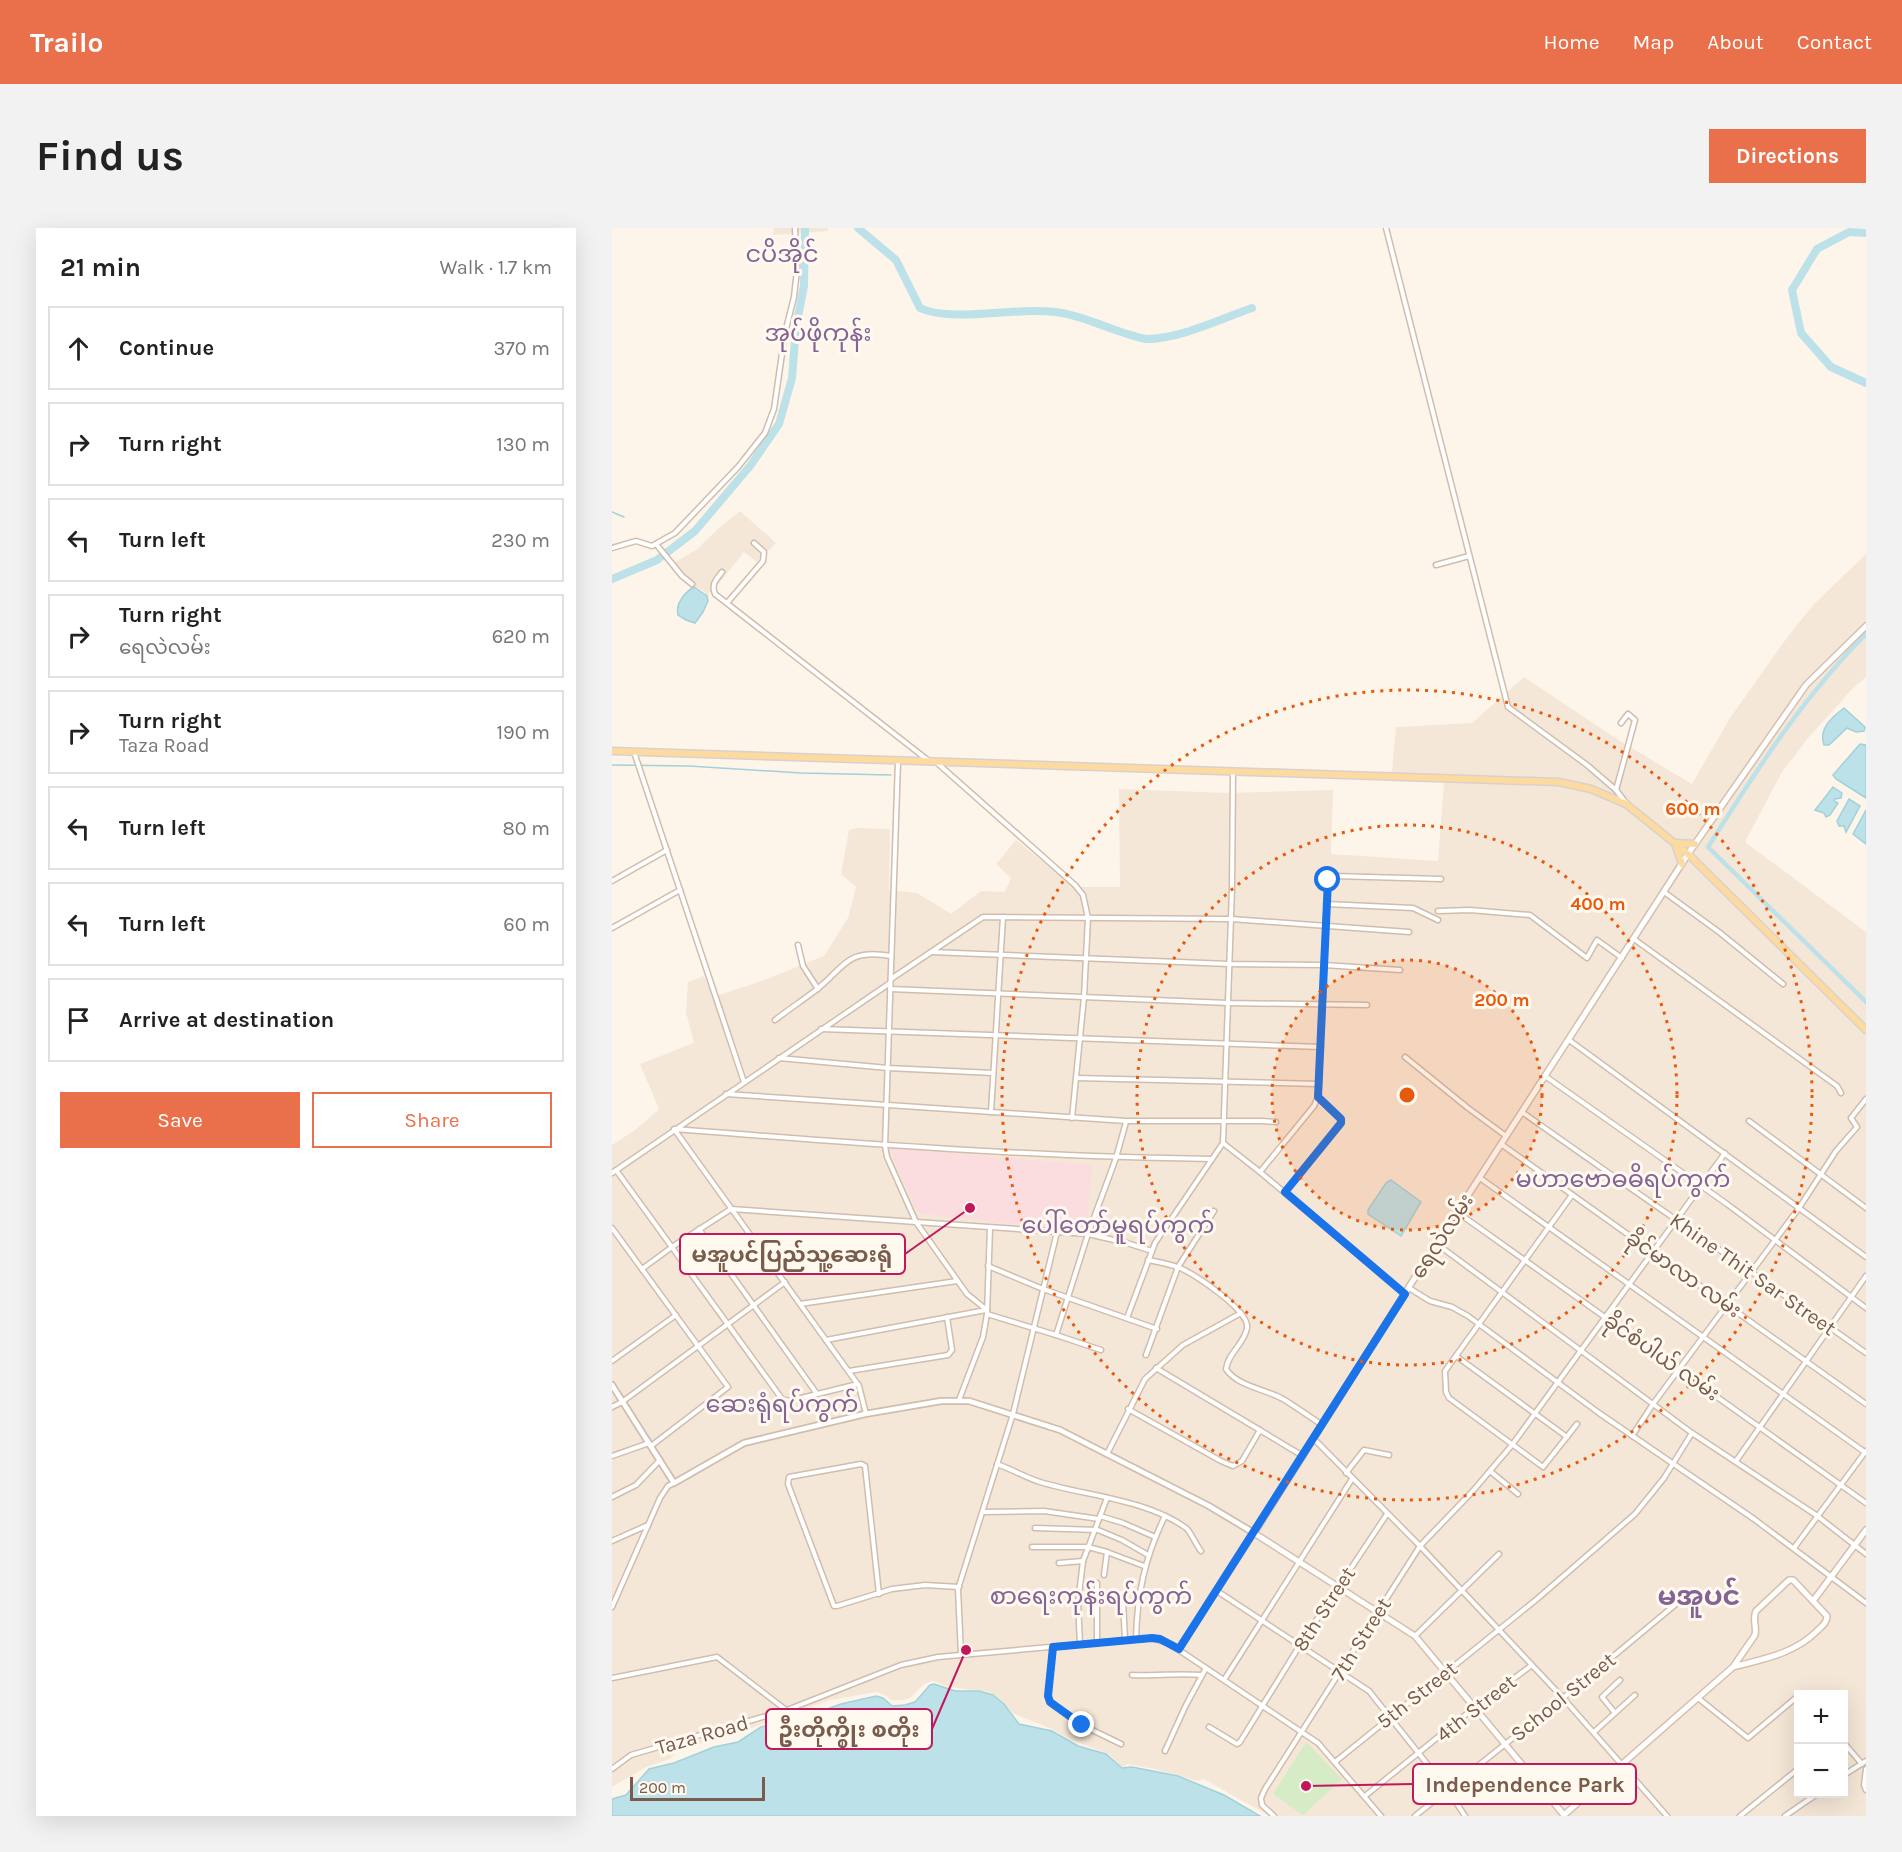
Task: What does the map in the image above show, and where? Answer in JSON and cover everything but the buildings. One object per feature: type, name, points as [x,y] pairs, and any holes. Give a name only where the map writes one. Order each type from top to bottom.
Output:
[{"type":"main road","name":"ရေလဲလမ်း","points":[[1254,1533],[1457,1212],[1688,854],[1806,685],[1866,626]]},
{"type":"main road","points":[[612,751],[1559,783],[1591,789],[1626,804],[1688,854],[1866,1030]]},
{"type":"main road","points":[[1675,843],[1695,844]]},
{"type":"main road","points":[[1675,843],[1682,864]]},
{"type":"main road","points":[[1813,1601],[1866,1530]]},
{"type":"main road","points":[[1254,1533],[1415,1636],[1564,1816],[1733,1667],[1755,1635],[1754,1615],[1756,1611],[1789,1580],[1793,1580],[1827,1617],[1826,1622],[1810,1638],[1788,1652],[1733,1667]]},
{"type":"street","points":[[612,548],[636,541],[652,546],[675,533],[738,467],[765,433],[774,409],[785,333],[794,297],[797,270],[795,228]]},
{"type":"street","points":[[1386,228],[1508,707],[1587,765],[1616,790],[1626,804]]},
{"type":"street","points":[[727,603],[763,561],[764,552],[754,543]]},
{"type":"street","points":[[656,544],[692,584]]},
{"type":"street","points":[[1436,565],[1469,556]]},
{"type":"street","points":[[722,572],[713,583],[715,594],[932,761],[1075,885],[1083,895],[1088,918],[1087,957],[1072,1118]]},
{"type":"street","points":[[1616,790],[1635,720],[1628,714],[1621,723]]},
{"type":"street","points":[[634,752],[744,1082]]},
{"type":"street","points":[[898,760],[886,1106],[887,1157],[916,1222],[967,1294],[987,1312],[1101,1350]]},
{"type":"street","points":[[1127,1318],[1158,1238],[1223,1143],[1231,919],[1233,772]]},
{"type":"street","points":[[612,881],[667,850]]},
{"type":"street","points":[[1260,1172],[1314,1106],[1318,1097],[1326,904],[1330,876],[1441,879]]},
{"type":"street","points":[[612,928],[680,890]]},
{"type":"street","points":[[1664,892],[1784,984]]},
{"type":"street","points":[[1326,904],[1413,908],[1438,920]]},
{"type":"street","points":[[1438,912],[1470,910],[1530,915],[1587,958],[1597,940],[1622,958]]},
{"type":"street","points":[[858,1384],[789,1401],[782,1399],[614,1171],[982,917],[1231,919],[1409,932]]},
{"type":"street","points":[[991,1112],[1003,917]]},
{"type":"street","points":[[1634,939],[1837,1086],[1841,1093]]},
{"type":"street","points":[[798,945],[803,966],[818,989]]},
{"type":"street","points":[[930,952],[1229,964],[1324,965],[1400,970]]},
{"type":"street","points":[[775,1020],[818,989],[849,960],[872,953],[891,956]]},
{"type":"street","points":[[890,989],[1228,1003],[1367,1005]]},
{"type":"street","points":[[820,1029],[1321,1047]]},
{"type":"street","points":[[1569,1041],[1866,1257]]},
{"type":"street","points":[[1405,1057],[1506,1136]]},
{"type":"street","points":[[779,1058],[888,1068],[993,1073]]},
{"type":"street","points":[[1545,1076],[1700,1185],[1866,1308]]},
{"type":"street","points":[[1077,1078],[1319,1084]]},
{"type":"street","points":[[726,1094],[1126,1121],[1276,1122]]},
{"type":"street","points":[[1285,1192],[1341,1123],[1341,1119],[1318,1097]]},
{"type":"street","points":[[1632,1436],[1653,1404],[1799,1208],[1836,1151],[1857,1127],[1851,1118],[1866,1099]]},
{"type":"street","name":"Khine Thit Sar Street","points":[[1522,1112],[1866,1353]]},
{"type":"street","points":[[1056,1335],[1088,1234],[1116,1158],[1126,1121]]},
{"type":"street","points":[[1749,1121],[1866,1208]]},
{"type":"street","points":[[674,1129],[885,1146],[1116,1158],[1212,1159]]},
{"type":"street","points":[[674,1129],[858,1384],[862,1390],[866,1414]]},
{"type":"street","points":[[1223,1143],[1407,1291],[1452,1307],[1478,1323],[1672,1465],[1754,1519],[1866,1603]]},
{"type":"street","name":"ခိုင်မာလာ လမ်း","points":[[1501,1144],[1866,1404]]},
{"type":"street","name":"7th Street","points":[[1274,1816],[1262,1805],[1261,1798],[1265,1789],[1420,1546],[1512,1445],[1725,1153]]},
{"type":"street","points":[[1480,1178],[1866,1452],[1839,1484],[1793,1549]]},
{"type":"street","points":[[1572,1195],[1444,1373],[1447,1395],[1544,1467],[1577,1424]]},
{"type":"street","points":[[642,1269],[731,1209],[1088,1234],[1152,1251]]},
{"type":"street","points":[[1146,1355],[1178,1267],[1214,1211]]},
{"type":"street","name":"ခိုင်စံပါယ် လမ်း","points":[[1457,1212],[1866,1503]]},
{"type":"street","points":[[612,1228],[728,1387],[650,1444],[612,1456]]},
{"type":"street","points":[[959,1400],[983,1336],[987,1312],[990,1228]]},
{"type":"street","points":[[699,1229],[817,1394]]},
{"type":"street","points":[[961,1655],[959,1587],[1013,1414],[1057,1233]]},
{"type":"street","points":[[1437,1244],[1692,1433],[1816,1515],[1866,1554]]},
{"type":"street","points":[[1148,1260],[1187,1271],[1241,1312],[1247,1322],[1247,1329],[1227,1361],[1226,1369],[1229,1374],[1282,1398],[1322,1425]]},
{"type":"street","points":[[988,1266],[1043,1289],[1156,1329]]},
{"type":"street","points":[[1736,1461],[1866,1276]]},
{"type":"street","points":[[800,1304],[957,1281]]},
{"type":"street","points":[[612,1407],[728,1326],[784,1282]]},
{"type":"street","points":[[826,1340],[947,1317],[987,1312]]},
{"type":"street","points":[[1107,1454],[1145,1379],[1183,1345],[1241,1312]]},
{"type":"street","points":[[612,1361],[676,1315]]},
{"type":"street","points":[[848,1371],[948,1355],[952,1350],[952,1345],[947,1317]]},
{"type":"street","points":[[1456,1356],[1567,1437]]},
{"type":"street","points":[[1156,1368],[1303,1456]]},
{"type":"street","points":[[612,1385],[674,1482]]},
{"type":"street","points":[[612,1606],[660,1498],[668,1486],[674,1482],[744,1443],[866,1414],[941,1401],[969,1401],[1060,1430],[1209,1506],[1254,1533]]},
{"type":"street","points":[[1128,1409],[1233,1466],[1242,1461],[1260,1430]]},
{"type":"street","name":"5th Street","points":[[1335,1762],[1537,1599],[1635,1514],[1664,1478],[1692,1433]]},
{"type":"street","points":[[1314,1439],[1499,1629],[1623,1764],[1667,1816]]},
{"type":"street","points":[[1346,1473],[1364,1450],[1389,1455]]},
{"type":"street","points":[[612,1497],[636,1485],[660,1460]]},
{"type":"street","points":[[997,1464],[1039,1481],[1107,1498],[1165,1516],[1188,1530],[1192,1540],[1201,1551]]},
{"type":"street","points":[[879,1594],[864,1465],[789,1477],[788,1484],[833,1605],[836,1606],[879,1594],[892,1589],[925,1585],[959,1587]]},
{"type":"street","points":[[1490,1471],[1518,1494]]},
{"type":"street","points":[[1224,1680],[1352,1479]]},
{"type":"street","points":[[1080,1644],[1078,1603],[1083,1561],[1107,1498]]},
{"type":"street","points":[[983,1512],[1044,1510],[1100,1518],[1123,1523],[1155,1537]]},
{"type":"street","name":"8th Street","points":[[1209,1728],[1239,1744],[1299,1645],[1387,1514]]},
{"type":"street","points":[[1136,1639],[1137,1611],[1144,1566],[1165,1516]]},
{"type":"street","points":[[612,1541],[648,1525]]},
{"type":"street","points":[[1035,1528],[1095,1530],[1122,1540],[1149,1555]]},
{"type":"street","name":"ရေလဲလမ်း","points":[[1179,1649],[1254,1533]]},
{"type":"street","points":[[1032,1547],[1088,1547],[1144,1566]]},
{"type":"street","points":[[1104,1575],[1107,1552]]},
{"type":"street","points":[[1415,1636],[1499,1554]]},
{"type":"street","points":[[1059,1563],[1083,1561]]},
{"type":"street","points":[[1097,1583],[1097,1643]]},
{"type":"street","points":[[1216,1591],[1369,1691],[1391,1716],[1466,1816]]},
{"type":"street","name":"School Street","points":[[1415,1816],[1682,1599]]},
{"type":"street","points":[[1123,1601],[1125,1640]]},
{"type":"street","name":"Taza Road","points":[[612,1769],[631,1755],[786,1710],[901,1665],[938,1657],[1136,1639],[1160,1639],[1179,1649],[1318,1743],[1381,1816]]},
{"type":"street","points":[[1053,1647],[1048,1696],[1050,1702],[1082,1725],[1121,1744]]},
{"type":"street","points":[[612,1678],[717,1656],[786,1710]]},
{"type":"street","name":"4th Street","points":[[1365,1797],[1474,1708],[1532,1665]]},
{"type":"street","points":[[1165,1751],[1179,1718],[1206,1668]]},
{"type":"street","points":[[1132,1675],[1165,1676],[1183,1673],[1202,1675]]},
{"type":"street","points":[[1615,1713],[1602,1697],[1620,1680]]},
{"type":"street","points":[[1594,1732],[1635,1695]]},
{"type":"street","points":[[1698,1698],[1748,1738],[1794,1700]]},
{"type":"street","points":[[1845,1744],[1864,1763],[1848,1773]]},
{"type":"street","points":[[1866,1770],[1864,1785],[1866,1790]]},
{"type":"street","points":[[1740,1816],[1794,1772]]},
{"type":"street","points":[[1785,1816],[1811,1798]]},
{"type":"shaded area","points":[[774,228],[828,228],[828,231],[773,235]]},
{"type":"shaded area","points":[[740,511],[776,543],[757,562],[744,552],[707,595],[702,590],[687,584],[675,562],[696,550]]},
{"type":"shaded area","points":[[1866,554],[1866,677],[1853,688],[1809,737],[1782,772],[1745,842],[1866,932],[1866,1816],[1269,1816],[1204,1779],[1198,1781],[1127,1764],[1124,1767],[1121,1766],[1109,1754],[1014,1714],[998,1697],[989,1692],[949,1687],[933,1681],[924,1684],[910,1698],[891,1700],[877,1692],[830,1700],[735,1734],[678,1750],[670,1759],[646,1767],[612,1787],[612,1145],[635,1130],[659,1109],[640,1064],[694,1043],[686,1012],[688,982],[704,976],[713,997],[762,981],[824,956],[848,918],[856,887],[841,874],[849,830],[858,828],[890,829],[889,890],[917,893],[951,914],[981,891],[1005,892],[1011,878],[996,864],[1016,840],[1074,887],[1120,887],[1119,789],[1229,793],[1333,790],[1331,854],[1438,861],[1444,782],[1391,781],[1396,727],[1472,723],[1524,677],[1620,741],[1692,784],[1730,718],[1813,605]]},
{"type":"shaded area","points":[[889,1148],[1092,1165],[1086,1232],[921,1214],[914,1206]]},
{"type":"green space","points":[[1306,1742],[1342,1779],[1303,1815],[1273,1794]]},
{"type":"water","points":[[694,587],[707,596],[708,601],[695,623],[678,615],[677,611],[682,599]]},
{"type":"water","points":[[1844,708],[1865,727],[1864,731],[1856,732],[1847,728],[1829,745],[1824,745],[1825,729],[1831,719]]},
{"type":"water","points":[[1860,744],[1866,745],[1866,798],[1833,775]]},
{"type":"water","points":[[1833,787],[1842,793],[1841,798],[1835,799],[1834,801],[1838,803],[1826,817],[1824,813],[1815,810]]},
{"type":"water","points":[[1849,799],[1860,806],[1846,832],[1844,826],[1839,826],[1837,821]]},
{"type":"water","points":[[1866,810],[1866,844],[1853,834]]},
{"type":"water","points":[[1391,1180],[1421,1202],[1401,1236],[1368,1214],[1368,1210],[1386,1183]]},
{"type":"water","points":[[934,1684],[955,1691],[979,1691],[993,1695],[1004,1704],[1019,1724],[1052,1731],[1078,1746],[1106,1754],[1122,1768],[1132,1767],[1178,1776],[1224,1795],[1260,1816],[612,1816],[612,1799],[626,1795],[649,1769],[674,1763],[714,1747],[738,1742],[761,1727],[804,1717],[841,1704],[876,1696],[883,1698],[892,1706],[905,1705],[915,1702],[930,1685]]},
{"type":"waterway","points":[[612,579],[657,560],[695,531],[750,466],[779,424],[792,378],[796,327],[804,286],[805,228]]},
{"type":"waterway","points":[[858,228],[896,260],[920,308],[934,312],[969,315],[1027,311],[1062,313],[1146,339],[1172,336],[1200,328],[1252,308]]},
{"type":"waterway","points":[[1866,233],[1849,232],[1817,249],[1792,290],[1801,333],[1831,367],[1866,383]]},
{"type":"waterway","points":[[612,512],[624,517]]},
{"type":"waterway","points":[[1866,634],[1801,709],[1762,763],[1708,847],[1866,1002]]},
{"type":"waterway","points":[[612,765],[891,775]]},
{"type":"place","name":"မအူပင်ပြည်သူ့ဆေးရုံ","points":[[970,1208]]},
{"type":"place","name":"ဦးတိုက္စိုး စတိုး","points":[[966,1650]]},
{"type":"place","name":"Independence Park","points":[[1306,1786]]},
{"type":"district","name":"ငပိအိုင်","points":[[782,254]]},
{"type":"district","name":"အုပ်ဖိုကုန်း","points":[[818,333]]},
{"type":"district","name":"မဟာဗောဓဓိရပ်ကွက်","points":[[1623,1179]]},
{"type":"district","name":"ပေါ်တော်မူရပ်ကွက်","points":[[1118,1225]]},
{"type":"district","name":"ဆေးရုံရပ်ကွက်","points":[[782,1404]]},
{"type":"district","name":"စာရေးကုန်းရပ်ကွက်","points":[[1091,1596]]},
{"type":"district","name":"မအူပင်","points":[[1699,1596]]},
{"type":"route","points":[[1082,1725],[1050,1702],[1048,1696],[1053,1647],[1152,1638],[1160,1639],[1179,1649],[1405,1294],[1285,1192],[1341,1123],[1341,1119],[1318,1097],[1328,880]]}]
